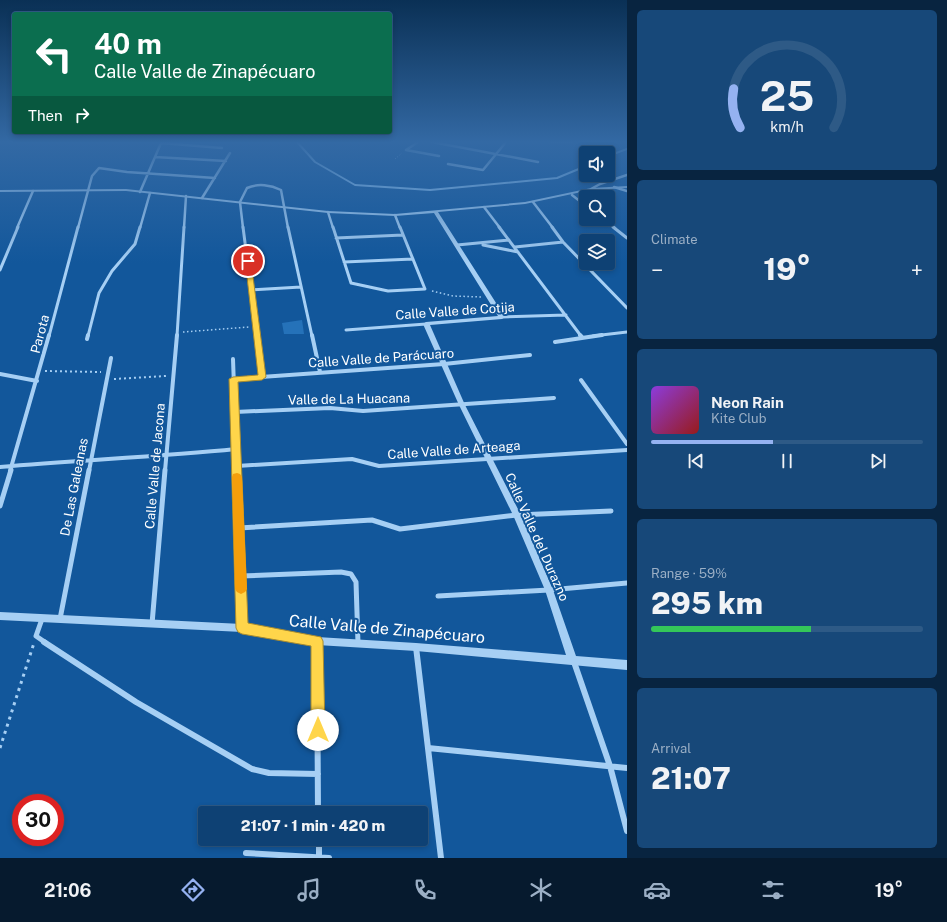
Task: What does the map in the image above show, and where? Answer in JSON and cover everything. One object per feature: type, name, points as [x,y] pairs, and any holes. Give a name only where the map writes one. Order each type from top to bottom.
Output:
[{"type":"street","name":"Parota","points":[[0,506],[38,381],[90,182]]},
{"type":"street","points":[[140,192],[144,182]]},
{"type":"street","points":[[202,198],[212,182]]},
{"type":"street","points":[[591,190],[606,182]]},
{"type":"street","points":[[262,377],[240,202],[249,186],[266,186],[281,190],[282,207],[320,372]]},
{"type":"street","points":[[591,190],[627,186]]},
{"type":"street","points":[[613,187],[627,191]]},
{"type":"street","points":[[0,191],[126,190],[328,212],[395,215],[533,202],[579,193]]},
{"type":"street","points":[[0,270],[33,191]]},
{"type":"street","points":[[87,339],[99,293],[112,271],[135,244],[150,193]]},
{"type":"street","points":[[572,195],[579,200]]},
{"type":"street","name":"Calle Valle de Jacona","points":[[152,624],[180,310],[186,196]]},
{"type":"street","points":[[533,202],[563,242],[627,308]]},
{"type":"street","points":[[484,207],[582,337]]},
{"type":"street","points":[[328,212],[351,283],[376,290],[399,292],[425,289],[395,215]]},
{"type":"street","points":[[436,212],[502,317]]},
{"type":"street","points":[[612,226],[627,238]]},
{"type":"street","points":[[336,238],[403,235]]},
{"type":"street","points":[[457,245],[509,240]]},
{"type":"street","points":[[515,247],[563,242]]},
{"type":"street","points":[[478,244],[518,252]]},
{"type":"street","points":[[344,262],[413,259]]},
{"type":"street","points":[[251,290],[301,287]]},
{"type":"street","name":"Calle Valle de Cotija","points":[[346,330],[502,317],[566,316]]},
{"type":"street","name":"Calle Valle del Durazno","points":[[426,324],[462,405],[517,515],[549,590],[610,766],[627,831]]},
{"type":"street","points":[[556,342],[582,337],[627,332]]},
{"type":"street","name":"Calle Valle de Parácuaro","points":[[233,379],[444,364],[530,355]]},
{"type":"street","name":"De Las Galeanas","points":[[60,619],[111,358]]},
{"type":"street","points":[[233,359],[242,628]]},
{"type":"street","points":[[0,374],[38,381]]},
{"type":"street","points":[[581,380],[627,444]]},
{"type":"street","name":"Valle de La Huacana","points":[[235,412],[330,408],[363,411],[554,398]]},
{"type":"street","points":[[0,467],[236,450]]},
{"type":"street","name":"Calle Valle de Arteaga","points":[[236,466],[352,459],[379,466],[627,450]]},
{"type":"street","points":[[239,528],[372,520],[400,529],[517,515],[611,511]]},
{"type":"street","points":[[241,576],[341,572],[351,574],[356,582],[358,643]]},
{"type":"street","points":[[438,596],[549,590],[627,583]]},
{"type":"street","name":"Calle Valle de Zinapécuaro","points":[[0,616],[242,628],[317,641],[416,647],[627,665]]},
{"type":"street","points":[[42,619],[36,636],[136,702],[252,769],[269,773],[318,774]]},
{"type":"street","points":[[317,641],[318,806]]},
{"type":"street","points":[[416,647],[441,858]]},
{"type":"street","points":[[428,748],[627,768]]},
{"type":"street","points":[[318,846],[319,857]]},
{"type":"street","points":[[246,853],[329,858]]},
{"type":"path","points":[[425,289],[453,296],[490,297]]},
{"type":"path","points":[[178,332],[256,326]]},
{"type":"path","points":[[40,370],[108,373]]},
{"type":"path","points":[[107,379],[173,375]]},
{"type":"path","points":[[0,748],[36,636]]},
{"type":"shaded area","points":[[302,320],[304,334],[284,334],[282,323]]},
{"type":"waterway","points":[[350,182],[355,185],[430,190],[514,182]]},
{"type":"slow traffic","points":[[237,477],[241,589]]},
{"type":"route","points":[[248,261],[262,377],[233,379],[242,628],[317,641],[318,730]]}]
